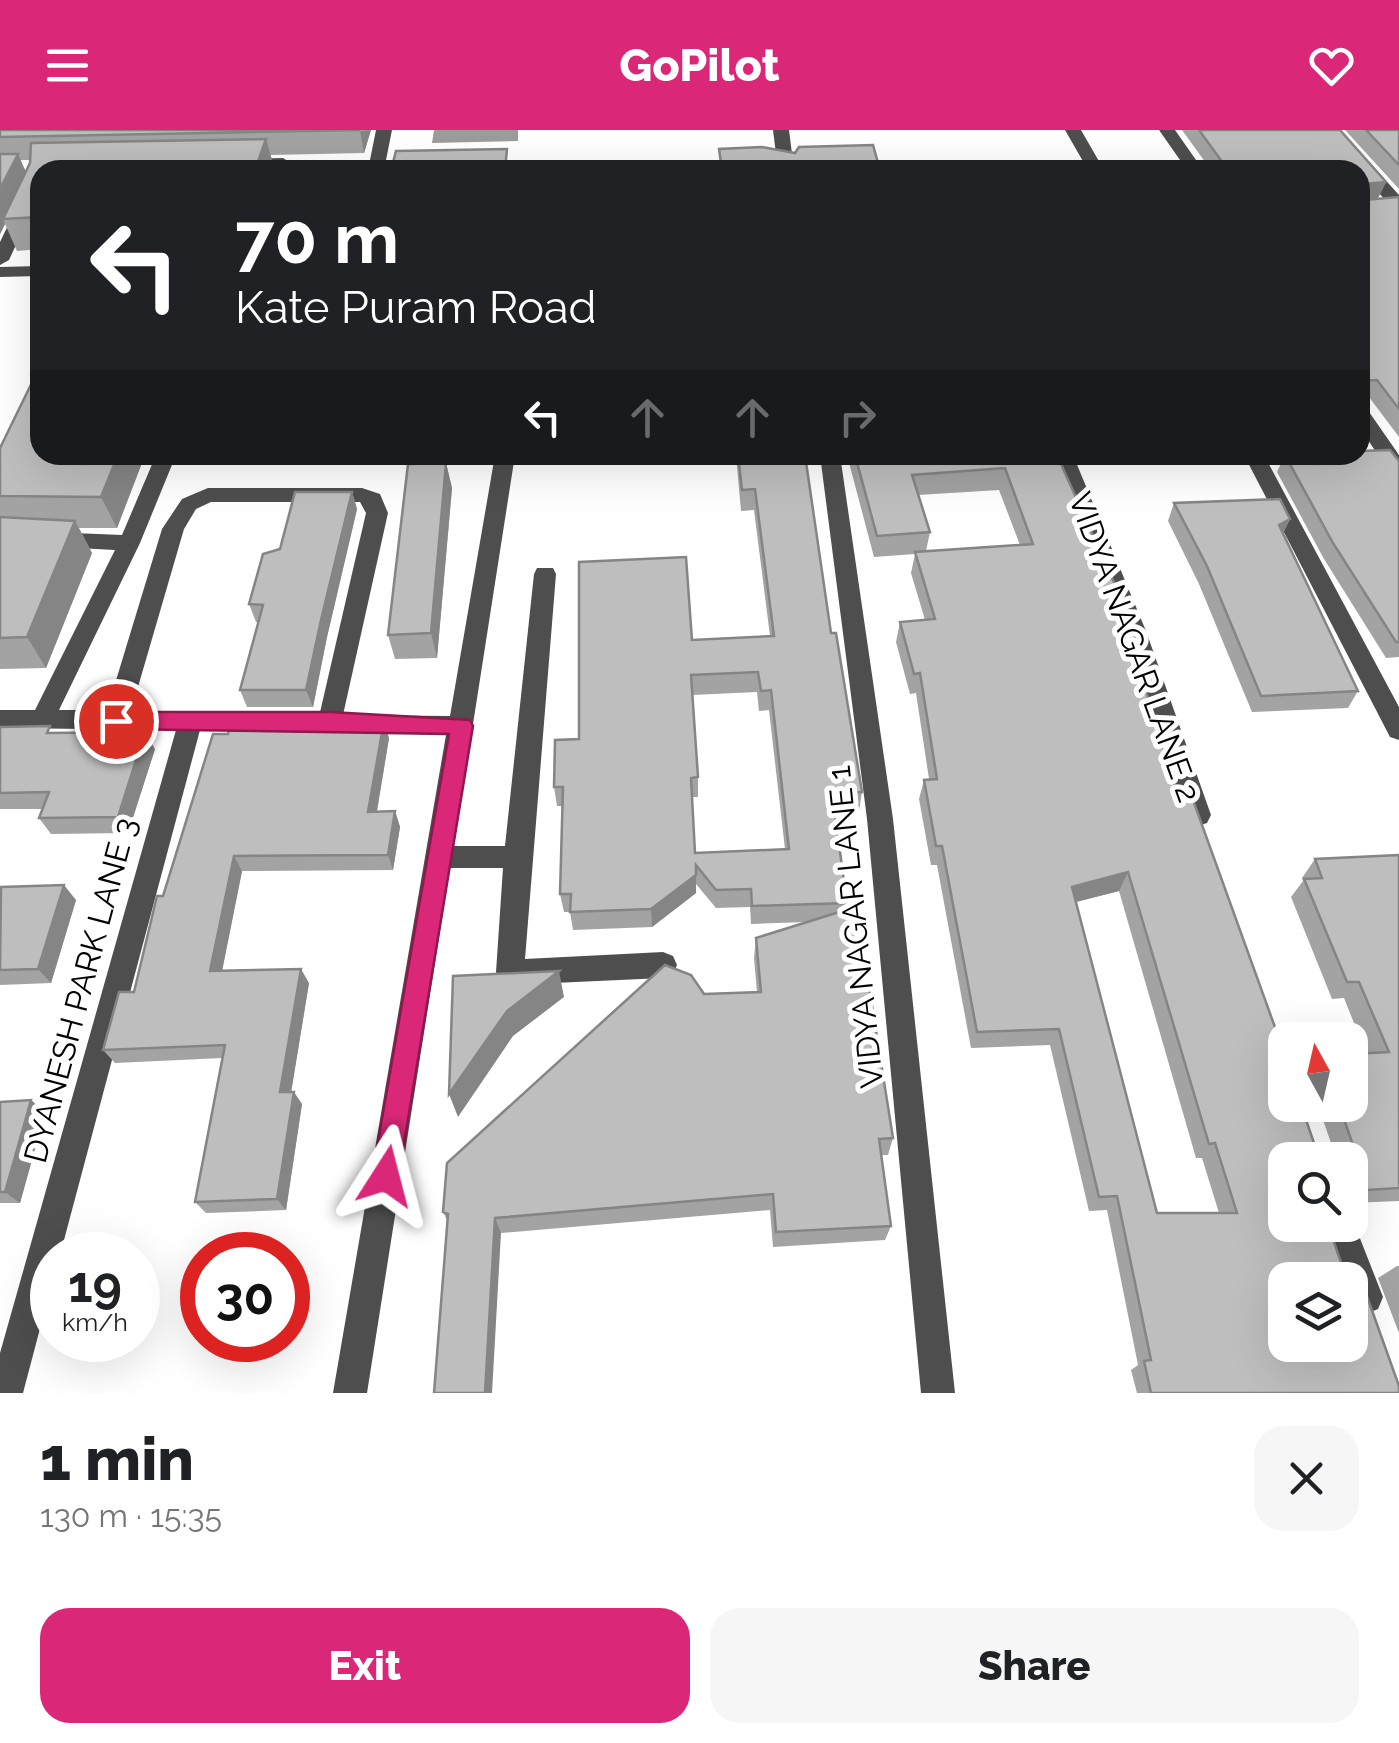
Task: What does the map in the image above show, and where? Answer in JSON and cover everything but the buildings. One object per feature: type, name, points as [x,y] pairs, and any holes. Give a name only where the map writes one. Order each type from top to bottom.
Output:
[{"type":"street","points":[[378,160],[384,130]]},
{"type":"street","points":[[780,130],[784,160]]},
{"type":"street","points":[[1073,130],[1090,160]]},
{"type":"street","points":[[1166,130],[1188,160]]},
{"type":"street","points":[[1332,130],[1359,160]]},
{"type":"street","points":[[1370,173],[1399,205]]},
{"type":"street","points":[[0,260],[30,191]]},
{"type":"street","points":[[1380,206],[1399,205]]},
{"type":"street","points":[[0,272],[30,271]]},
{"type":"street","points":[[1370,427],[1399,471]]},
{"type":"street","points":[[42,720],[129,543],[162,465]]},
{"type":"street","points":[[350,1393],[503,465]]},
{"type":"street","name":"VIDYA NAGAR LANE 1","points":[[831,465],[880,820],[938,1393]]},
{"type":"street","name":"VIDYA NAGAR LANE 2","points":[[1068,465],[1134,631],[1208,844]]},
{"type":"street","points":[[1259,465],[1399,730]]},
{"type":"street","points":[[116,721],[172,528],[189,504],[208,495],[362,495],[373,500],[377,513],[313,721]]},
{"type":"street","points":[[0,537],[129,543]]},
{"type":"street","points":[[545,574],[517,857],[510,972],[663,965]]},
{"type":"street","points":[[0,719],[462,726]]},
{"type":"street","name":"DYANESH PARK LANE 3","points":[[6,1393],[190,722]]},
{"type":"street","points":[[438,858],[517,857]]},
{"type":"street","points":[[1347,1242],[1380,1336]]},
{"type":"shaded area","points":[[434,130],[518,130],[518,141],[432,143]]},
{"type":"route","points":[[116,721],[330,721],[462,726],[386,1176]]}]
